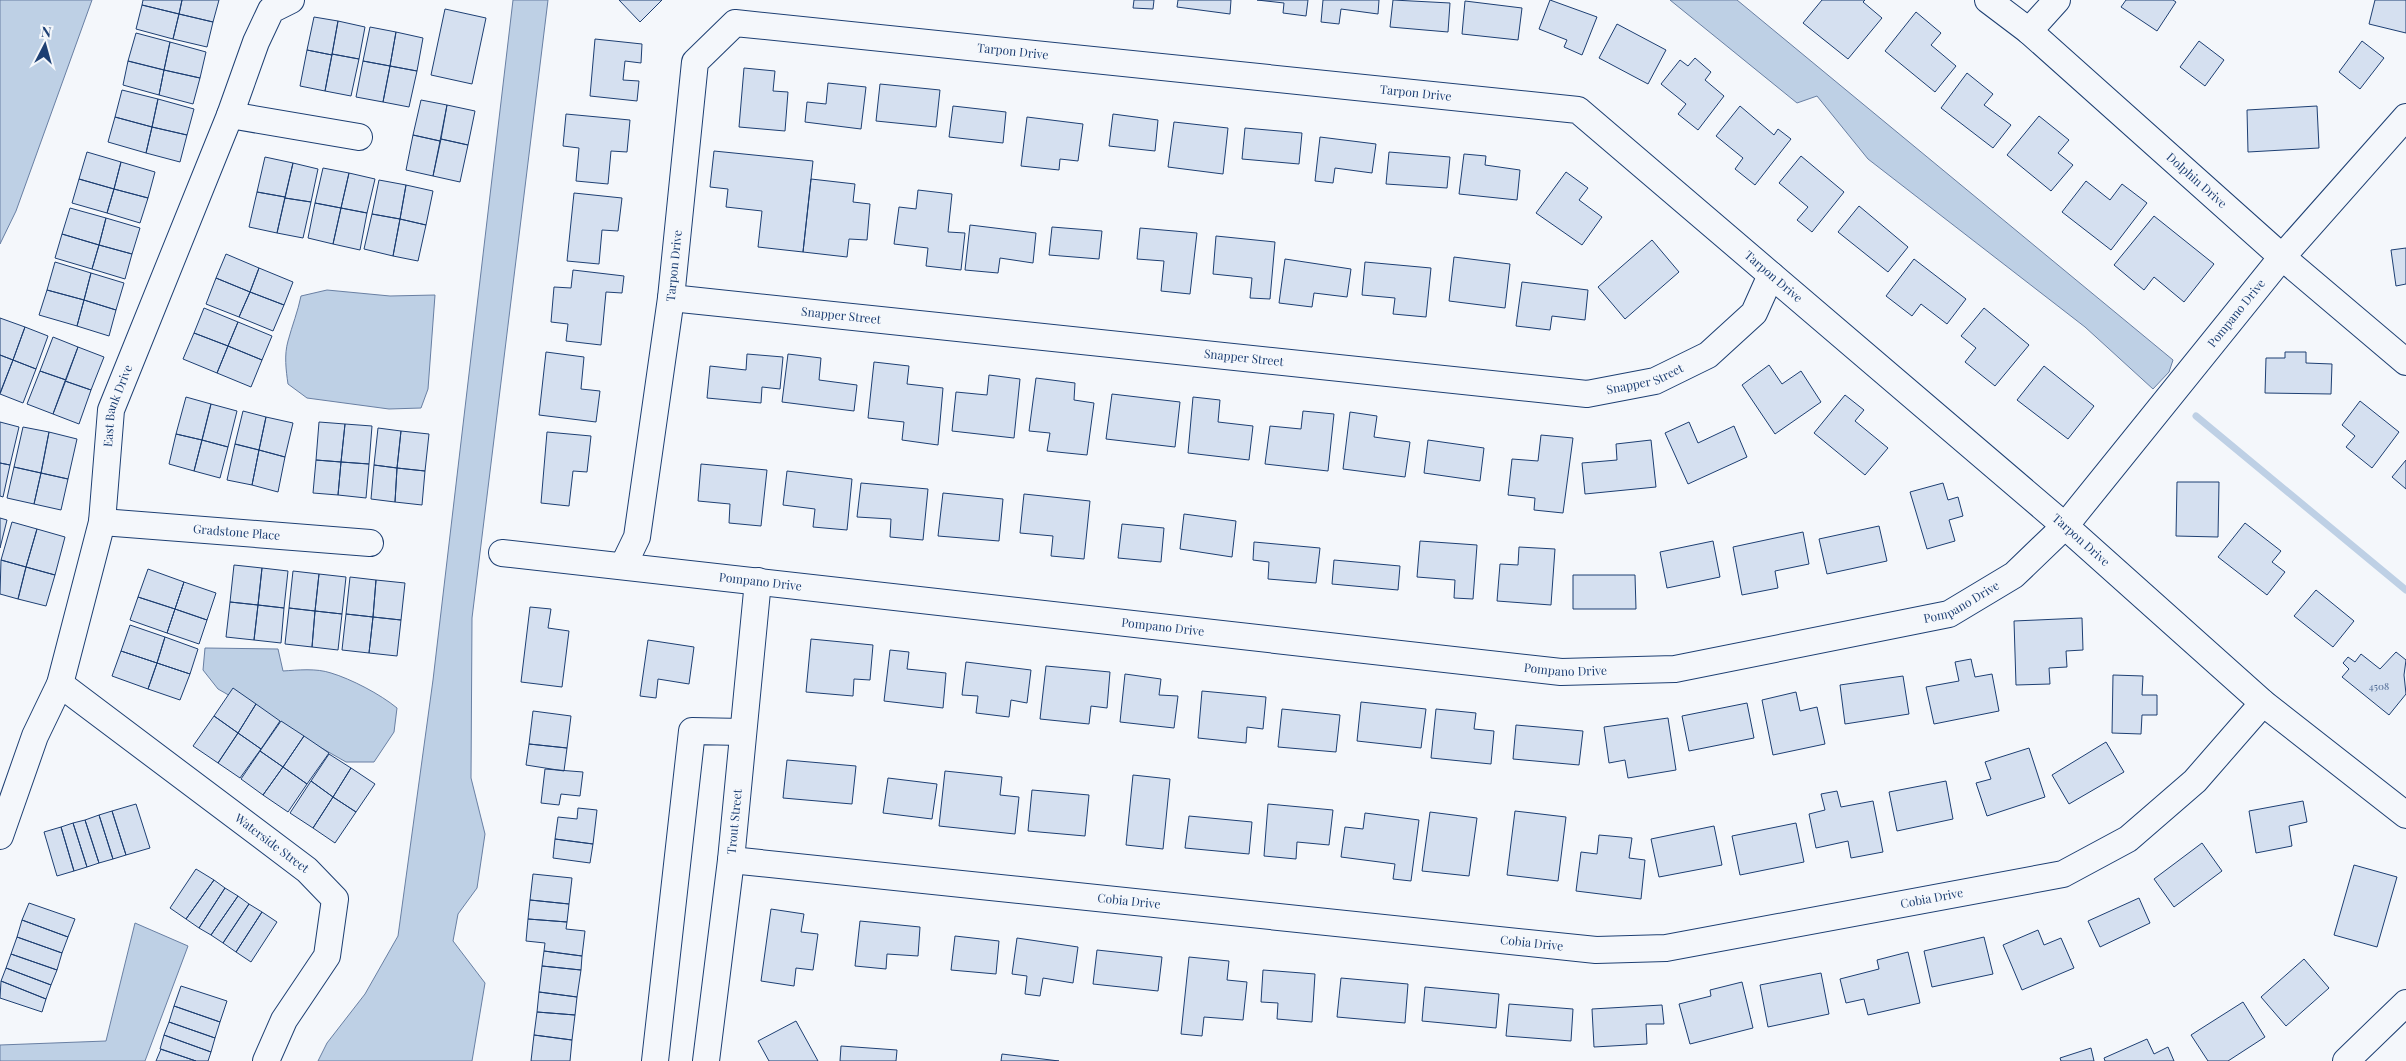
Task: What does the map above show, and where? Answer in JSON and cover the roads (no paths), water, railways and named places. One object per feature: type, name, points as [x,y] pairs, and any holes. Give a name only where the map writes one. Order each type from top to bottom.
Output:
[{"type":"street","name":"East Bank Drive","points":[[0,836],[35,736],[60,684],[102,522],[111,410],[230,114],[256,42],[271,10],[291,0]]},
{"type":"street","name":"Dolphin Drive","points":[[1988,0],[2029,31],[2282,257],[2406,362]]},
{"type":"street","points":[[2029,31],[2056,0]]},
{"type":"street","name":"Tarpon Drive","points":[[623,566],[637,537],[671,298],[695,62],[736,23],[1578,110],[2065,526],[2263,703],[2406,815]]},
{"type":"street","points":[[230,114],[359,137]]},
{"type":"street","name":"Pompano Drive","points":[[502,553],[1561,672],[1675,669],[1949,614],[2014,575],[2065,526],[2282,257],[2406,116]]},
{"type":"street","name":"Snapper Street","points":[[671,298],[1587,394],[1655,381],[1708,355],[1754,313],[1771,275]]},
{"type":"street","name":"Gradstone Place","points":[[102,522],[370,542]]},
{"type":"street","name":"Trout Street","points":[[706,1061],[731,860],[758,581]]},
{"type":"street","name":"Waterside Street","points":[[60,684],[307,870],[335,899],[327,956],[284,1020],[266,1061]]},
{"type":"street","name":"Cobia Drive","points":[[731,860],[1596,950],[1666,948],[2063,874],[2128,839],[2195,781],[2263,703]]},
{"type":"street","points":[[655,1061],[692,732],[743,732]]},
{"type":"street","points":[[2346,1061],[2406,1003]]},
{"type":"water","points":[[0,0],[92,0],[16,211],[0,244]]},
{"type":"water","points":[[513,0],[548,0],[472,618],[471,778],[485,834],[477,888],[458,914],[453,941],[485,983],[472,1061],[318,1061],[327,1043],[365,994],[398,936],[433,680]]},
{"type":"water","points":[[1670,0],[1737,0],[2173,360],[2169,372],[2153,389],[2085,327],[1868,159],[1817,96],[1797,103]]},
{"type":"water","points":[[327,290],[390,296],[435,295],[428,389],[421,408],[389,409],[307,398],[288,384],[286,352],[301,296]]},
{"type":"water","points":[[205,648],[278,649],[283,671],[319,670],[347,679],[374,692],[397,708],[394,732],[374,762],[346,762],[218,689],[203,670]]},
{"type":"water","points":[[135,923],[188,946],[145,1061],[0,1061],[0,1045],[106,1041]]},
{"type":"waterway","points":[[2196,416],[2406,590]]}]
